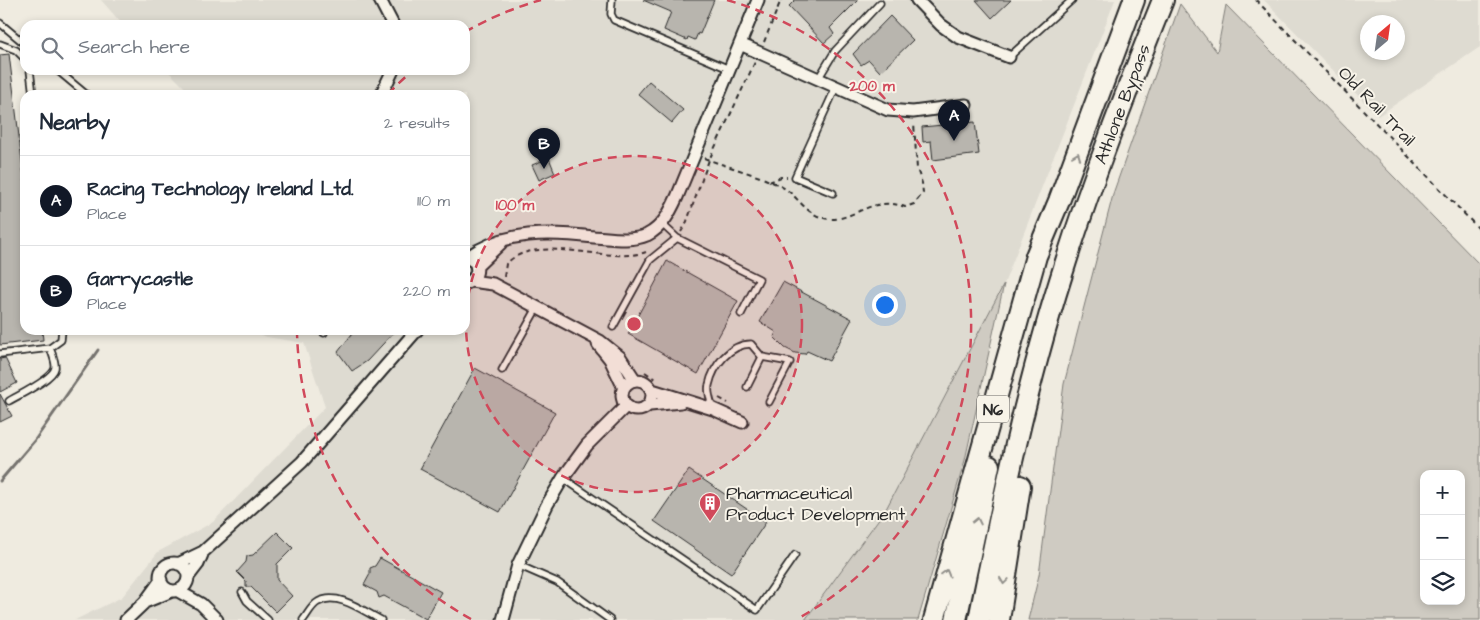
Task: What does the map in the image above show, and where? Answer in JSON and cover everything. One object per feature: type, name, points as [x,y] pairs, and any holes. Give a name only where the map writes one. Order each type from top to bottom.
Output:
[{"type":"highway","name":"Athlone Bypass","points":[[1059,201],[1134,0]]},
{"type":"highway","name":"Athlone Bypass","points":[[1083,208],[1162,0]]},
{"type":"highway","name":"N6","points":[[934,620],[1036,256],[1059,201]]},
{"type":"highway","points":[[956,620],[1006,397],[1059,201]]},
{"type":"highway","name":"N6","points":[[999,620],[1009,544],[1028,437],[1083,208]]},
{"type":"highway","points":[[979,620],[998,524],[1040,349],[1083,208]]},
{"type":"street","points":[[380,0],[390,20]]},
{"type":"street","points":[[470,255],[502,241],[534,233],[630,239],[646,235],[662,224],[677,197],[758,0]]},
{"type":"street","points":[[917,0],[947,30],[958,37],[1009,57]]},
{"type":"street","points":[[740,44],[888,110],[913,112],[966,106]]},
{"type":"street","points":[[383,90],[391,75]]},
{"type":"street","points":[[470,280],[476,275],[477,267],[502,241]]},
{"type":"street","points":[[470,261],[493,284],[616,353],[636,380],[645,382],[652,390],[685,402],[713,409],[742,422]]},
{"type":"street","points":[[470,282],[493,284]]},
{"type":"street","points":[[126,620],[145,602],[161,580],[165,567],[178,564],[203,552],[302,462],[413,335]]},
{"type":"street","points":[[592,338],[610,360],[624,388],[622,397],[626,406],[630,409],[641,411],[650,405],[685,402]]},
{"type":"street","points":[[624,388],[636,380]]},
{"type":"street","points":[[650,405],[653,394],[652,390]]},
{"type":"street","points":[[503,620],[518,565],[534,530],[563,478],[587,445],[626,406]]},
{"type":"street","points":[[145,602],[184,588],[203,552]]},
{"type":"street","points":[[178,564],[185,569],[201,604],[217,620]]},
{"type":"street","points":[[161,580],[165,588],[201,604]]},
{"type":"lane","points":[[612,0],[611,14],[614,20],[729,69]]},
{"type":"lane","points":[[1009,57],[1072,0]]},
{"type":"lane","points":[[818,79],[835,51],[880,3]]},
{"type":"lane","points":[[0,23],[20,40]]},
{"type":"lane","points":[[0,44],[16,50],[20,54]]},
{"type":"lane","points":[[31,75],[32,90]]},
{"type":"lane","points":[[63,75],[81,90]]},
{"type":"lane","points":[[833,193],[795,177],[836,87]]},
{"type":"lane","points":[[662,224],[677,238],[760,279],[741,314]]},
{"type":"lane","points":[[613,327],[650,260],[677,238]]},
{"type":"lane","points":[[502,370],[537,308]]},
{"type":"lane","points":[[0,354],[50,348],[61,340],[62,335]]},
{"type":"lane","points":[[713,409],[708,387],[718,366],[730,350],[740,344],[751,344],[762,357],[790,362],[769,402]]},
{"type":"lane","points":[[9,402],[50,376],[55,368],[50,348]]},
{"type":"lane","points":[[748,387],[762,357]]},
{"type":"lane","points":[[563,478],[757,610],[794,555]]},
{"type":"lane","points":[[518,565],[557,582],[610,620]]},
{"type":"lane","points":[[242,592],[247,601],[268,620]]},
{"type":"lane","points":[[303,620],[317,602],[330,598],[349,603],[381,620]]},
{"type":"path","points":[[677,238],[686,224],[708,160],[760,53],[781,0]]},
{"type":"path","name":"Old Rail Trail","points":[[1256,0],[1480,230]]},
{"type":"path","points":[[695,154],[787,190],[810,211],[823,218],[834,219],[882,203],[894,203],[905,207],[914,204],[923,193],[917,169],[913,112]]},
{"type":"path","points":[[769,182],[781,176],[795,177]]},
{"type":"path","points":[[506,281],[504,276],[506,264],[524,251],[638,254],[651,250]]},
{"type":"path","points":[[641,369],[662,382]]},
{"type":"path","points":[[710,397],[725,399],[732,406]]},
{"type":"shaded area","points":[[101,0],[1115,0],[1004,284],[886,509],[805,620],[75,620],[122,597],[158,552],[213,522],[325,407],[304,343],[262,335],[470,335],[470,90],[187,90],[172,75],[470,75],[470,20],[119,20]]},
{"type":"shaded area","points":[[1264,0],[1480,0],[1480,47],[1378,116]]},
{"type":"shaded area","points":[[1180,4],[1217,52],[1226,5],[1480,265],[1480,620],[1028,620],[1039,575],[1064,384],[1114,191]]},
{"type":"shaded area","points":[[1004,284],[965,460],[918,620],[805,620],[886,509]]},
{"type":"building","points":[[643,0],[714,0],[700,34],[698,33],[695,40],[688,37],[687,40],[664,30],[671,12]]},
{"type":"building","points":[[795,0],[858,0],[830,28],[834,34],[824,43],[789,6]]},
{"type":"building","points":[[976,0],[1011,0],[992,18]]},
{"type":"building","points":[[890,16],[913,40],[880,72],[869,60],[861,65],[853,54]]},
{"type":"building","points":[[9,54],[20,145],[20,335],[42,335],[43,340],[0,345],[0,55]]},
{"type":"building","points":[[649,81],[683,110],[672,123],[638,94]]},
{"type":"building","points":[[975,122],[979,154],[933,160],[931,141],[923,142],[922,127]]},
{"type":"building","points":[[549,158],[555,173],[539,180],[532,165]]},
{"type":"building","points":[[667,261],[738,301],[698,374],[628,334]]},
{"type":"building","points":[[783,282],[852,319],[829,361],[807,351],[805,354],[795,353],[785,348],[774,337],[776,332],[760,322]]},
{"type":"building","points":[[351,335],[391,335],[367,361],[352,371],[338,352]]},
{"type":"building","points":[[5,358],[17,383],[0,392],[0,359]]},
{"type":"building","points":[[475,368],[555,412],[500,512],[420,469]]},
{"type":"building","points":[[0,394],[12,416],[0,422]]},
{"type":"building","name":"Pharmaceutical Product Development","points":[[689,470],[766,522],[731,574],[654,521]]},
{"type":"building","points":[[277,532],[293,548],[277,564],[277,580],[292,596],[276,612],[251,587],[246,587],[246,581],[237,572],[246,562],[247,556],[253,555]]},
{"type":"building","points":[[380,558],[441,592],[426,619],[384,596],[379,598],[377,592],[364,585],[370,574],[370,568],[375,566]]},
{"type":"waterway","points":[[0,481],[35,440],[98,350]]},
{"type":"place","name":"Racing Technology Ireland Ltd.","points":[[954,141]]},
{"type":"place","name":"Garrycastle","points":[[544,169]]},
{"type":"place","name":"Pharmaceutical Product Development","points":[[710,522]]}]
